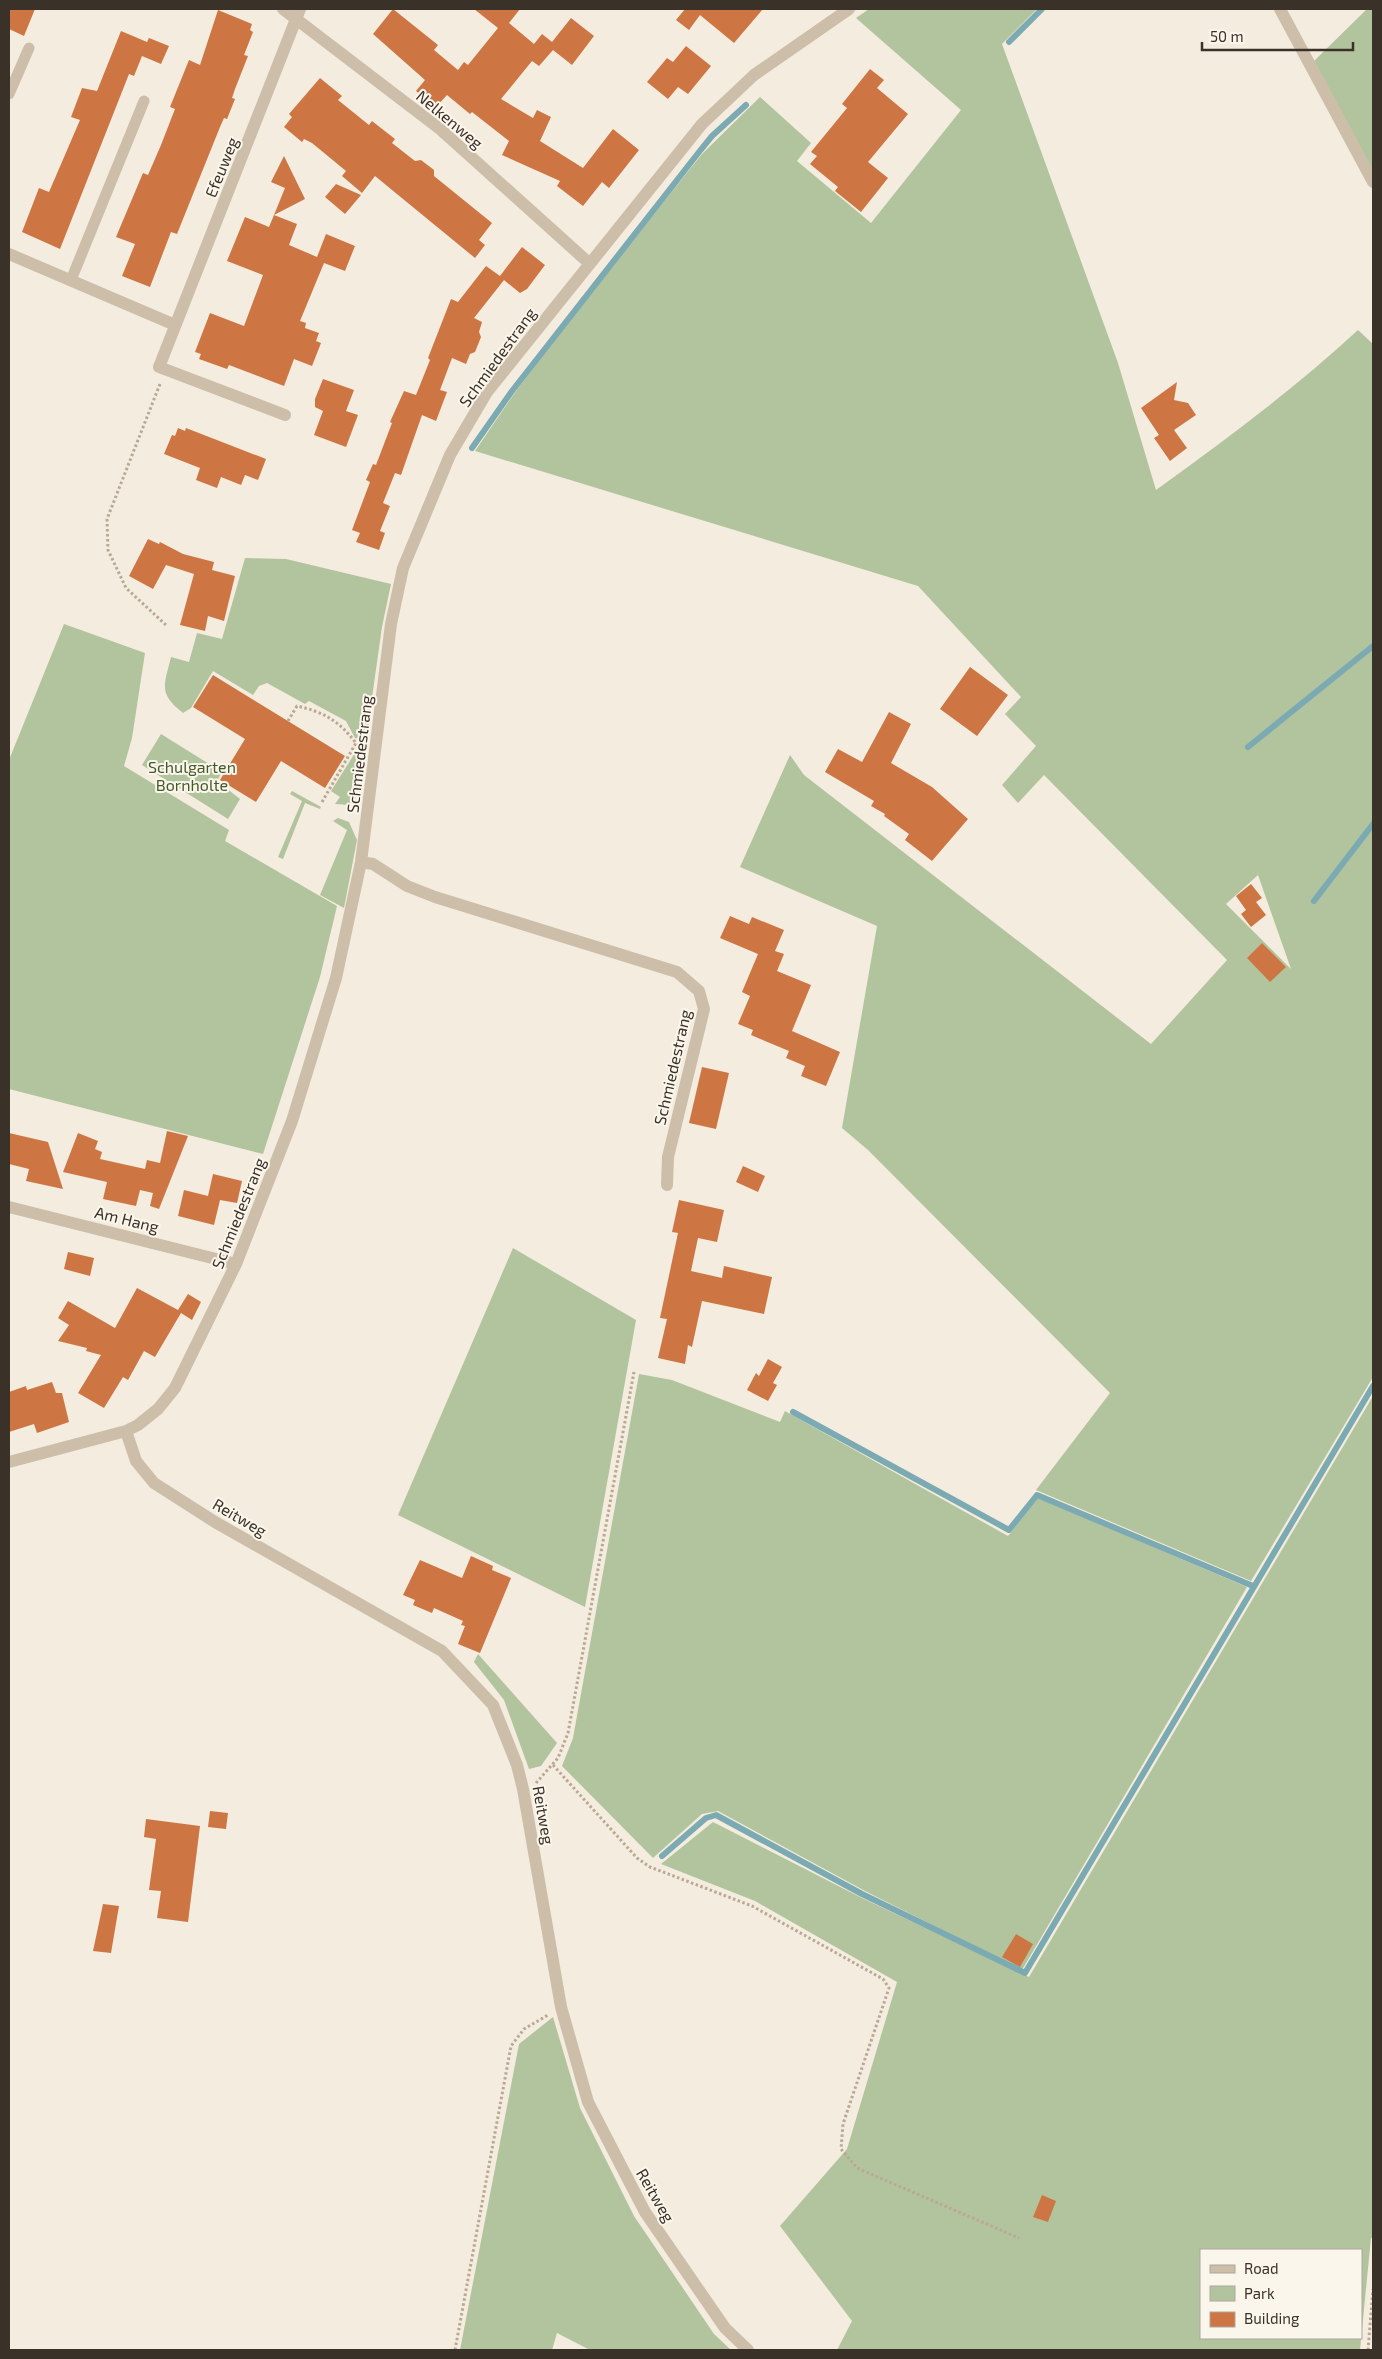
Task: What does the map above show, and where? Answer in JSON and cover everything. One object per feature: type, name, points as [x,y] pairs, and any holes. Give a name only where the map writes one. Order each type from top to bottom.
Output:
[{"type":"street","name":"Nelkenweg","points":[[283,9],[298,15],[440,129],[589,263]]},
{"type":"street","points":[[1280,9],[1373,182]]},
{"type":"street","name":"Schmiedestrang","points":[[9,1462],[126,1431],[138,1425],[158,1409],[175,1388],[236,1264],[292,1121],[336,978],[361,862],[391,624],[403,568],[450,455],[487,392],[702,124],[754,76],[838,11]]},
{"type":"street","name":"Efeuweg","points":[[166,369],[159,367],[298,15]]},
{"type":"street","points":[[9,254],[175,326]]},
{"type":"street","points":[[166,369],[285,415]]},
{"type":"street","name":"Schmiedestrang","points":[[361,862],[373,864],[407,886],[435,898],[678,972],[699,991],[704,1009],[668,1157],[667,1185]]},
{"type":"street","name":"Am Hang","points":[[9,1207],[236,1264]]},
{"type":"street","name":"Reitweg","points":[[126,1431],[136,1461],[154,1482],[215,1522],[442,1651],[493,1705],[517,1765],[523,1789],[561,2007],[588,2102],[645,2212],[725,2328],[748,2350]]},
{"type":"lane","points":[[9,94],[28,48]]},
{"type":"lane","points":[[71,280],[144,100]]},
{"type":"path","points":[[166,369],[107,519],[108,550],[126,588],[166,625]]},
{"type":"path","points":[[288,721],[297,706],[316,710],[342,726],[356,743],[376,751]]},
{"type":"path","points":[[322,802],[356,743]]},
{"type":"path","points":[[523,1789],[539,1781],[553,1765],[558,1758],[568,1733],[634,1372]]},
{"type":"path","points":[[553,1765],[637,1858],[650,1867],[752,1906],[883,1979],[889,1988],[843,2124],[841,2149],[857,2168],[1019,2238]]},
{"type":"path","points":[[455,2350],[511,2046],[524,2030],[561,2007]]},
{"type":"path","points":[[1368,2350],[1373,2289]]},
{"type":"green space","points":[[869,9],[1037,9],[1002,44],[1118,363],[1156,490],[1260,413],[1358,330],[1373,344],[1373,1377],[1251,1581],[1036,1490],[1110,1393],[868,1150],[842,1128],[877,926],[740,867],[790,755],[804,775],[1151,1044],[1227,960],[1044,775],[1018,803],[1002,785],[1036,746],[1005,714],[1021,697],[918,586],[475,451],[516,391],[585,300],[702,154],[760,97],[811,143],[797,161],[871,223],[961,110],[856,18]],"holes":[[[1258,875],[1291,969],[1226,904]]]},
{"type":"green space","points":[[1367,9],[1373,9],[1373,171],[1314,61]]},
{"type":"green space","points":[[245,558],[286,559],[391,584],[382,627],[366,740],[355,738],[346,721],[309,701],[305,704],[267,683],[259,686],[253,695],[213,671],[191,708],[183,713],[166,694],[165,682],[171,657],[189,662],[197,633],[222,639]]},
{"type":"green space","points":[[64,624],[145,653],[132,738],[124,766],[229,830],[225,841],[337,906],[320,977],[263,1154],[9,1089],[9,760]]},
{"type":"green space","name":"Schulgarten Bornholte","points":[[161,734],[222,772],[217,781],[240,799],[228,819],[142,765]]},
{"type":"green space","points":[[358,748],[365,754],[360,792],[350,805],[335,804],[340,797],[331,791]]},
{"type":"green space","points":[[292,791],[321,807],[320,809],[305,803],[283,859],[278,857],[302,801],[290,794]]},
{"type":"green space","points":[[338,818],[349,822],[357,840],[344,908],[320,895],[347,830],[333,821]]},
{"type":"green space","points":[[513,1248],[636,1320],[585,1607],[398,1515]]},
{"type":"green space","points":[[639,1374],[672,1380],[780,1422],[785,1411],[1008,1536],[1038,1498],[1247,1587],[1022,1970],[865,1891],[718,1811],[702,1814],[653,1858],[562,1766],[573,1738]]},
{"type":"green space","points":[[1373,1396],[1373,2238],[1371,2238],[1362,2330],[1362,2249],[1200,2249],[1200,2339],[1361,2339],[1360,2350],[837,2350],[852,2321],[780,2226],[847,2149],[897,1982],[755,1901],[661,1864],[713,1822],[862,1898],[1029,1977]]},
{"type":"green space","points":[[478,1654],[557,1743],[541,1766],[529,1769],[504,1700],[474,1662]]},
{"type":"green space","points":[[553,2017],[580,2108],[634,2216],[714,2334],[731,2350],[590,2350],[557,2333],[552,2350],[460,2350],[519,2044]]},
{"type":"building","points":[[9,9],[35,9],[24,36],[9,29]]},
{"type":"building","points":[[393,9],[438,45],[434,50],[458,70],[464,62],[468,65],[498,28],[474,9],[520,9],[509,23],[534,44],[542,34],[552,42],[571,18],[594,36],[572,65],[553,50],[539,66],[532,61],[501,99],[533,118],[537,110],[551,117],[540,141],[583,168],[613,129],[639,150],[609,188],[602,182],[583,206],[557,186],[560,181],[502,155],[509,141],[472,112],[470,114],[447,95],[436,107],[416,91],[425,80],[373,34]]},
{"type":"building","points":[[685,9],[763,9],[734,43],[700,15],[689,30],[676,20]]},
{"type":"building","points":[[218,10],[252,24],[250,30],[253,32],[244,55],[248,56],[232,98],[235,99],[227,119],[224,118],[220,127],[177,234],[171,232],[150,287],[122,276],[135,244],[116,237],[143,173],[148,175],[161,145],[175,109],[170,107],[189,60],[200,65]]},
{"type":"building","points":[[121,31],[147,42],[149,38],[169,46],[161,64],[142,56],[134,76],[129,74],[60,249],[22,232],[39,188],[49,192],[80,120],[71,117],[82,88],[97,91]]},
{"type":"building","points":[[686,46],[711,66],[688,94],[678,87],[668,99],[647,82],[667,58],[673,62]]},
{"type":"building","points":[[870,69],[884,80],[877,88],[908,114],[868,162],[888,178],[861,212],[835,191],[838,187],[810,164],[817,156],[811,152],[847,108],[842,104]]},
{"type":"building","points":[[320,78],[342,96],[338,100],[369,125],[372,121],[395,139],[392,143],[415,161],[421,160],[434,170],[434,176],[492,223],[479,240],[485,245],[475,258],[375,176],[362,193],[342,176],[346,171],[312,143],[304,139],[302,142],[284,127],[292,117],[289,114]]},
{"type":"building","points":[[284,156],[305,199],[274,215],[285,188],[271,182]]},
{"type":"building","points":[[336,184],[361,195],[345,214],[325,197]]},
{"type":"building","points":[[274,215],[297,224],[289,245],[317,257],[326,234],[355,246],[345,271],[324,263],[300,321],[306,323],[305,328],[319,333],[316,341],[321,343],[312,366],[294,359],[284,386],[229,365],[227,369],[199,359],[201,354],[195,352],[210,313],[244,326],[263,275],[227,261],[245,217],[269,227]]},
{"type":"building","points":[[522,247],[545,265],[527,289],[520,293],[504,280],[474,318],[482,322],[479,332],[481,337],[475,352],[470,354],[466,364],[452,358],[440,390],[447,392],[436,421],[422,415],[401,475],[395,473],[383,503],[390,506],[380,531],[385,533],[379,550],[356,542],[360,533],[352,530],[370,482],[366,480],[373,464],[376,465],[392,423],[390,422],[404,391],[416,395],[451,299],[458,302],[486,266],[500,276]]},
{"type":"building","points":[[323,379],[354,390],[346,411],[358,415],[346,447],[314,435],[323,411],[315,407],[315,399]]},
{"type":"building","points":[[1177,382],[1174,400],[1188,403],[1196,415],[1174,430],[1187,448],[1170,461],[1154,438],[1159,435],[1141,408]]},
{"type":"building","points":[[178,428],[185,431],[186,428],[266,459],[258,480],[245,475],[241,485],[221,477],[217,488],[196,480],[200,468],[164,454],[172,435],[175,436]]},
{"type":"building","points":[[148,539],[159,544],[160,542],[183,554],[214,562],[212,570],[235,576],[224,621],[208,616],[205,631],[180,625],[194,574],[166,565],[153,589],[129,576]]},
{"type":"building","points":[[970,667],[1008,695],[977,736],[940,709]]},
{"type":"building","points":[[213,675],[345,756],[325,788],[281,761],[256,802],[220,780],[245,739],[193,707]]},
{"type":"building","points":[[889,712],[911,724],[891,763],[932,787],[968,819],[932,861],[905,840],[909,834],[884,816],[885,814],[871,806],[874,801],[825,772],[838,749],[862,762]]},
{"type":"building","points":[[1251,884],[1262,898],[1256,902],[1266,915],[1251,927],[1241,914],[1246,910],[1236,896]]},
{"type":"building","points":[[730,916],[749,924],[752,917],[784,930],[775,951],[784,954],[777,971],[811,985],[792,1031],[840,1052],[826,1086],[801,1076],[805,1066],[786,1058],[789,1051],[751,1035],[753,1030],[738,1024],[750,996],[742,992],[758,954],[720,938]]},
{"type":"building","points":[[1262,943],[1286,967],[1270,982],[1247,958]]},
{"type":"building","points":[[702,1067],[729,1073],[716,1129],[689,1123]]},
{"type":"building","points":[[167,1131],[188,1136],[159,1209],[150,1206],[153,1193],[140,1190],[136,1206],[103,1199],[107,1182],[63,1172],[78,1133],[98,1141],[95,1149],[102,1152],[100,1159],[145,1169],[147,1160],[160,1163]]},
{"type":"building","points":[[9,1133],[48,1142],[63,1189],[26,1181],[29,1169],[9,1164]]},
{"type":"building","points":[[743,1166],[765,1176],[758,1192],[736,1182]]},
{"type":"building","points":[[213,1174],[242,1181],[237,1203],[220,1200],[214,1225],[178,1216],[184,1190],[208,1196]]},
{"type":"building","points":[[679,1200],[724,1210],[717,1242],[698,1238],[691,1271],[722,1278],[724,1266],[772,1277],[764,1314],[702,1301],[692,1347],[688,1345],[685,1364],[658,1358],[667,1319],[660,1318],[678,1233],[672,1232]]},
{"type":"building","points":[[68,1252],[94,1258],[90,1276],[64,1269]]},
{"type":"building","points":[[137,1288],[178,1310],[188,1294],[201,1302],[192,1320],[181,1313],[155,1357],[144,1351],[128,1380],[123,1377],[104,1408],[78,1393],[101,1355],[86,1351],[87,1348],[58,1341],[69,1325],[58,1318],[68,1301],[115,1328]]},
{"type":"building","points":[[768,1359],[782,1367],[773,1383],[777,1385],[768,1401],[747,1390],[756,1373],[759,1376]]},
{"type":"building","points":[[52,1382],[56,1393],[62,1393],[69,1422],[37,1433],[34,1424],[9,1432],[9,1392],[26,1386],[27,1390]]},
{"type":"building","points":[[471,1556],[493,1566],[492,1570],[511,1578],[480,1653],[458,1644],[465,1626],[461,1625],[463,1621],[434,1608],[432,1613],[413,1605],[415,1600],[403,1595],[420,1560],[462,1578]]},
{"type":"building","points":[[210,1811],[228,1813],[226,1829],[208,1827]]},
{"type":"building","points":[[146,1819],[200,1826],[188,1922],[157,1918],[161,1891],[149,1890],[156,1839],[144,1837]]},
{"type":"building","points":[[103,1904],[119,1906],[111,1953],[93,1951]]},
{"type":"building","points":[[1016,1934],[1033,1944],[1020,1967],[1002,1957]]},
{"type":"building","points":[[1042,2195],[1056,2201],[1048,2222],[1033,2217]]},
{"type":"waterway","points":[[1009,42],[1042,9]]},
{"type":"waterway","points":[[472,448],[512,391],[699,152],[712,136],[746,105]]},
{"type":"waterway","points":[[1248,747],[1373,646]]},
{"type":"waterway","points":[[1314,901],[1373,824]]},
{"type":"waterway","points":[[662,1856],[706,1818],[716,1815],[862,1894],[1025,1973],[1373,1386]]},
{"type":"waterway","points":[[793,1412],[1009,1530],[1037,1495],[1253,1586]]}]
